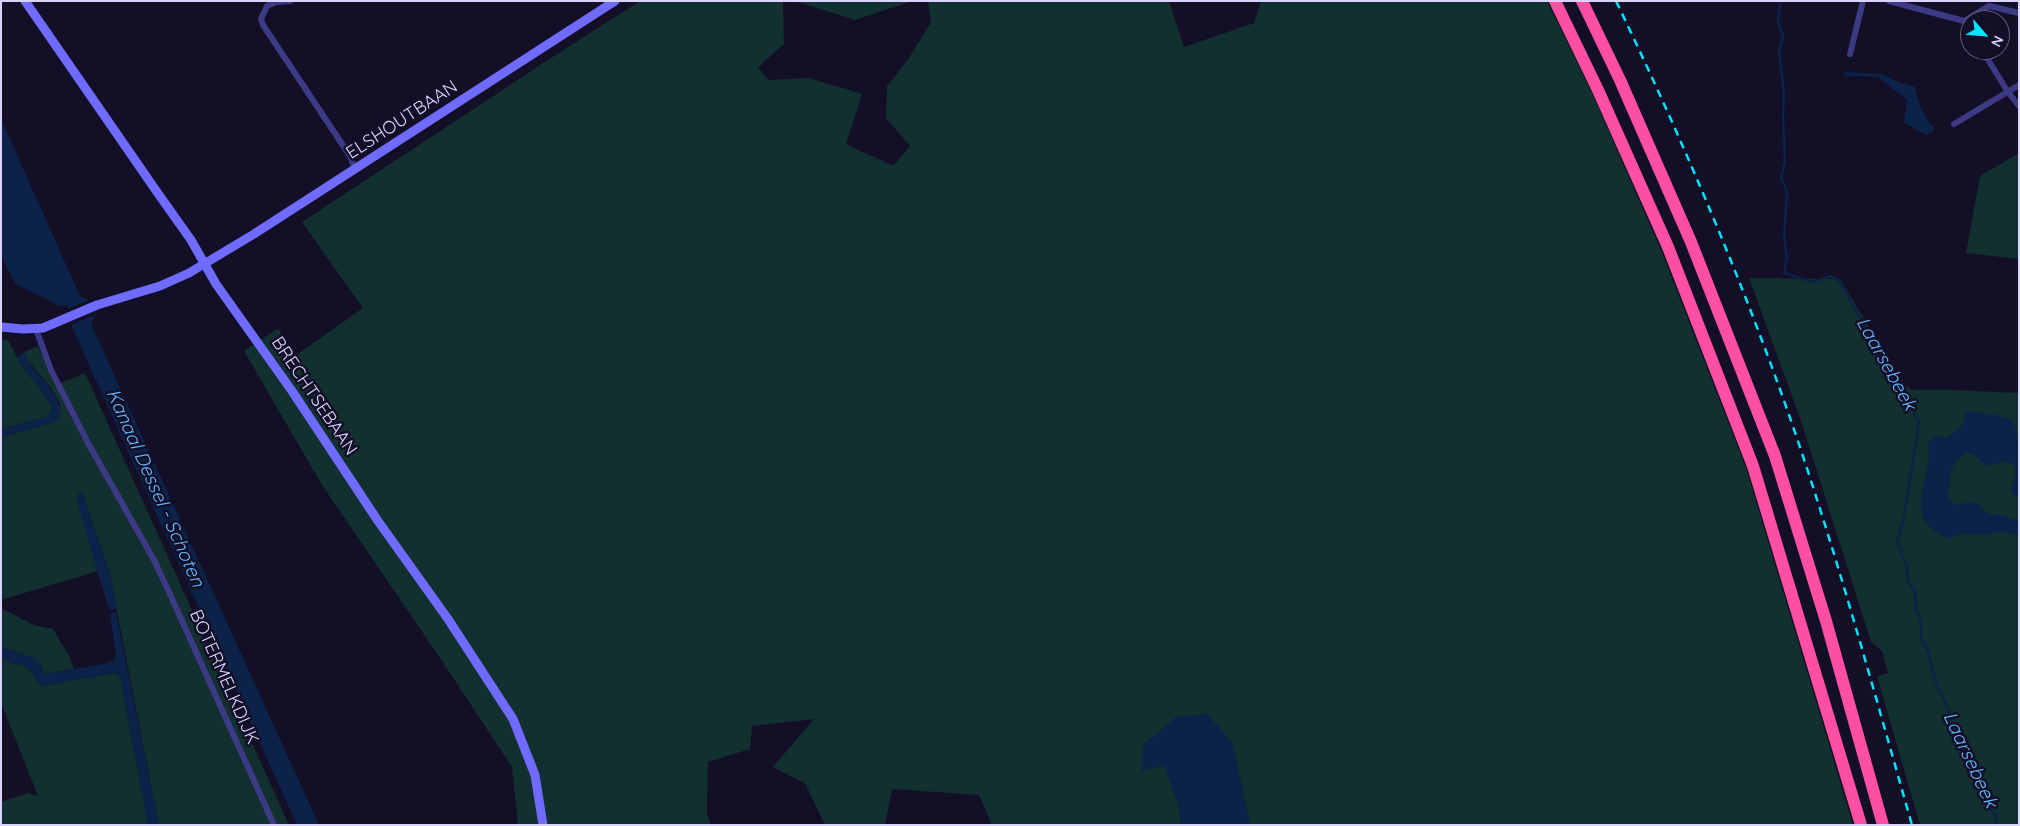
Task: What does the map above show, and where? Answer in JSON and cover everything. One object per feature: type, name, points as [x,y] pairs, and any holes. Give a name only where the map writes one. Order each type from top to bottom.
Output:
[{"type":"highway","points":[[1555,1],[1598,90],[1668,247],[1753,466],[1861,825]]},
{"type":"highway","points":[[1582,1],[1620,80],[1691,242],[1775,456],[1826,621],[1883,825]]},
{"type":"main road","name":"BRECHTSEBAAN","points":[[25,1],[191,240],[216,284],[292,391],[378,522],[448,619],[513,719],[535,775],[543,825]]},
{"type":"main road","name":"ELSHOUTBAAN","points":[[1,327],[36,329],[60,322],[95,306],[160,286],[205,264],[615,1]]},
{"type":"street","points":[[290,1],[264,4],[261,18],[263,25],[350,156],[355,169]]},
{"type":"street","points":[[1850,54],[1863,1]]},
{"type":"street","points":[[1890,1],[1960,20]]},
{"type":"street","points":[[1982,10],[1989,6],[2006,10]]},
{"type":"street","points":[[1988,60],[2019,106]]},
{"type":"street","points":[[1954,124],[2019,85]]},
{"type":"street","name":"BOTERMELKDIJK","points":[[36,329],[51,370],[88,443],[165,584],[274,825]]},
{"type":"green space","points":[[640,1],[783,1],[784,44],[758,67],[768,80],[809,78],[862,94],[846,144],[893,166],[910,146],[886,118],[887,86],[909,58],[931,22],[928,1],[1169,1],[1184,47],[1254,23],[1261,1],[1547,1],[1592,93],[1661,250],[1746,468],[1853,825],[1250,825],[1232,742],[1143,771],[1164,765],[1179,806],[1181,825],[992,825],[979,795],[892,789],[885,825],[825,825],[805,783],[773,767],[814,719],[752,726],[750,749],[708,762],[707,814],[711,825],[518,825],[512,767],[322,485],[244,351],[278,328],[295,356],[363,308],[302,222]]},
{"type":"green space","points":[[795,1],[912,1],[855,20]]},
{"type":"green space","points":[[2019,153],[2019,259],[1966,253],[1980,176]]},
{"type":"green space","points":[[1749,278],[1840,279],[1896,372],[1904,384],[1912,390],[2019,393],[2019,825],[1920,825],[1877,676],[1888,673],[1882,651],[1871,642],[1801,421]]},
{"type":"green space","points":[[1,339],[8,340],[21,364],[52,406],[50,414],[46,417],[1,429]]},
{"type":"green space","points":[[38,346],[56,385],[85,373],[289,825],[159,825],[109,571],[82,492],[77,496],[98,571],[1,600],[1,437],[48,424],[59,418],[60,404],[51,388],[28,361],[24,352]]},
{"type":"green space","points":[[1,608],[34,625],[53,629],[69,656],[74,669],[45,674],[39,662],[34,658],[1,647]]},
{"type":"green space","points":[[1,658],[17,665],[18,663],[32,671],[42,686],[114,673],[120,676],[148,825],[1,825],[1,802],[28,793],[38,796],[1,703]]},
{"type":"water","points":[[1844,72],[1883,74],[1898,82],[1915,87],[1922,109],[1934,128],[1933,132],[1926,135],[1904,123],[1907,100],[1878,77],[1845,76]]},
{"type":"water","name":"Kanaal Dessel - Schoten","points":[[1,119],[80,296],[87,299],[95,316],[91,324],[319,825],[297,825],[71,325],[74,322],[67,305],[58,307],[53,302],[17,285],[1,256]]},
{"type":"water","points":[[24,352],[29,363],[53,392],[61,413],[55,422],[1,437],[1,429],[46,417],[50,414],[52,406],[17,357]]},
{"type":"water","points":[[1966,411],[2012,420],[2015,426],[2018,445],[2019,498],[2012,494],[2010,490],[2016,474],[2014,465],[2003,461],[1986,465],[1974,455],[1967,453],[1959,458],[1954,466],[1948,496],[1955,504],[1973,501],[1989,514],[2019,519],[2019,534],[1996,532],[1987,535],[1961,534],[1950,539],[1928,525],[1923,517],[1921,498],[1929,461],[1928,441],[1938,436],[1947,438],[1962,425]]},
{"type":"water","points":[[82,492],[109,571],[117,608],[109,610],[79,508],[77,496]]},
{"type":"water","points":[[116,612],[159,825],[148,825],[120,676],[114,673],[42,686],[29,669],[18,663],[17,665],[1,658],[1,647],[34,658],[39,661],[45,674],[103,664],[114,660],[116,655],[110,615]]},
{"type":"water","points":[[1207,714],[1232,742],[1250,825],[1181,825],[1179,806],[1164,765],[1142,771],[1143,745],[1176,717]]},
{"type":"pier","points":[[89,300],[96,314],[69,326],[71,322],[66,310]]},
{"type":"waterway","name":"Laarsebeek","points":[[1781,1],[1778,20],[1783,37],[1779,53],[1784,93],[1785,162],[1781,177],[1787,192],[1784,238],[1787,257],[1784,273],[1812,282],[1831,276],[1839,281],[1919,422],[1903,522],[1897,542],[1907,567],[1908,581],[1915,592],[1916,609],[1921,622],[1921,639],[1928,651],[1936,682],[1975,773],[1978,787],[1987,806],[1996,816],[1996,825]]},
{"type":"railway","points":[[1616,1],[1704,196],[1745,295],[1782,395],[1818,501],[1912,825]]}]
